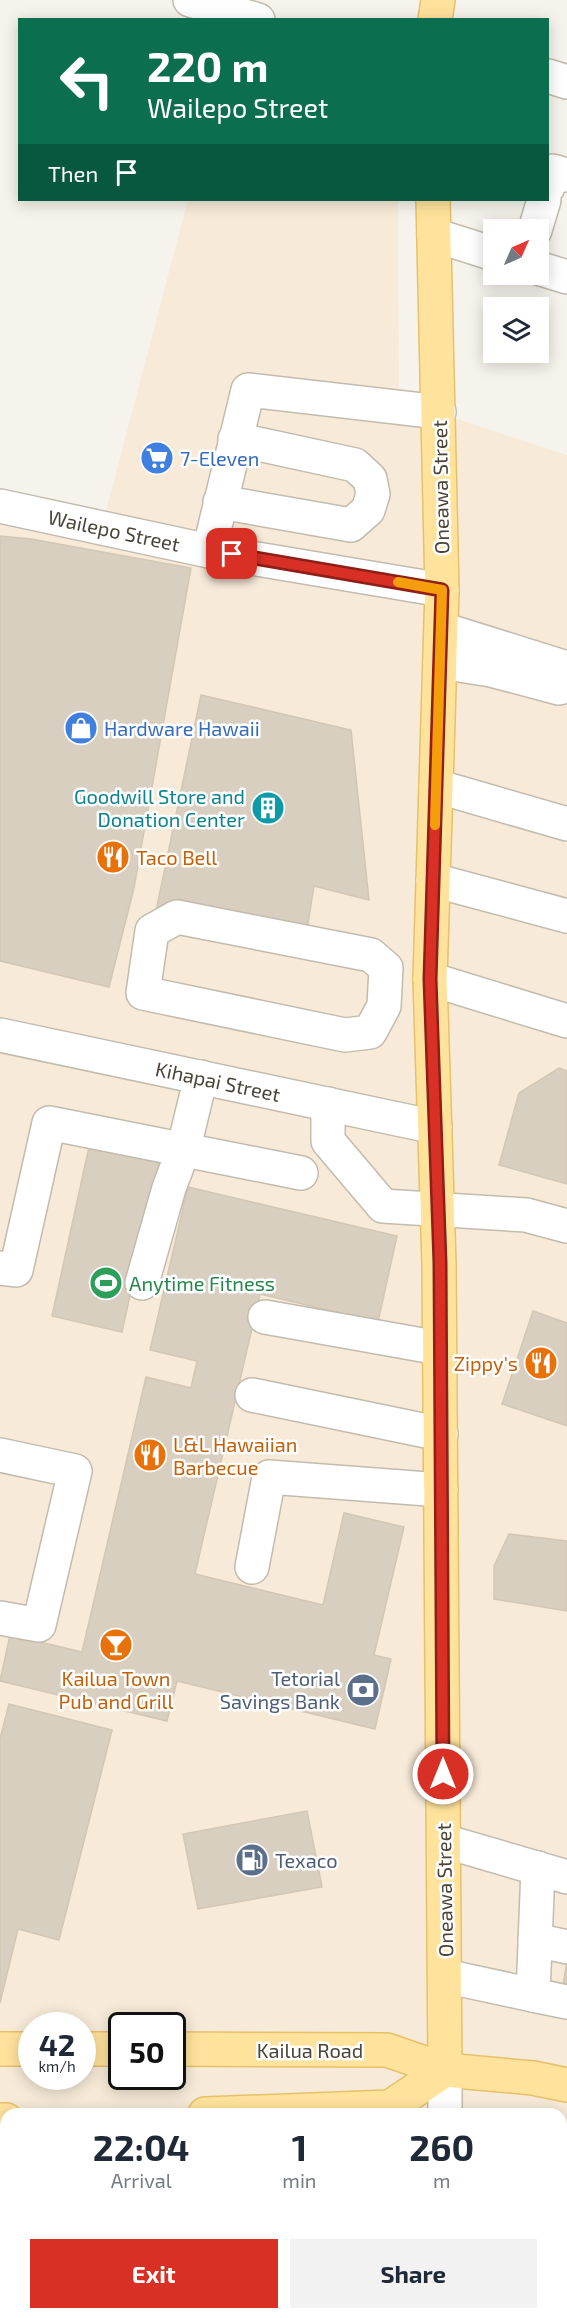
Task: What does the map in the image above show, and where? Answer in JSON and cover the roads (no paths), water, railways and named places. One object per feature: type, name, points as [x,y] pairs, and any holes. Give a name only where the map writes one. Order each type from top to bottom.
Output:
[{"type":"main road","points":[[435,18],[438,0]]},
{"type":"main road","name":"Oneawa Street","points":[[433,201],[442,629],[430,979],[438,1210],[445,2070]]},
{"type":"main road","points":[[0,2049],[18,2049]]},
{"type":"main road","name":"Kailua Road","points":[[186,2049],[387,2050],[445,2070],[533,2078],[567,2085]]},
{"type":"main road","points":[[364,2108],[390,2107],[445,2070]]},
{"type":"street","points":[[190,0],[251,18]]},
{"type":"street","points":[[549,76],[567,82]]},
{"type":"street","points":[[549,184],[552,171],[567,175]]},
{"type":"street","points":[[538,219],[544,201]]},
{"type":"street","points":[[434,235],[483,251]]},
{"type":"street","points":[[549,271],[567,277]]},
{"type":"street","points":[[209,550],[248,390],[439,412]]},
{"type":"street","points":[[220,502],[351,525],[368,510],[374,494],[369,479],[355,465],[236,439]]},
{"type":"street","name":"Wailepo Street","points":[[0,506],[209,550],[442,590]]},
{"type":"street","points":[[442,629],[567,668]]},
{"type":"street","points":[[440,662],[491,670],[567,690]]},
{"type":"street","points":[[436,786],[567,824]]},
{"type":"street","points":[[433,880],[567,916]]},
{"type":"street","points":[[177,917],[370,955],[386,968],[384,1006],[370,1032],[345,1035],[143,993],[152,932],[177,917]]},
{"type":"street","points":[[430,979],[567,1020]]},
{"type":"street","name":"Kihapai Street","points":[[0,1035],[435,1127]]},
{"type":"street","points":[[142,1283],[169,1188],[183,1151],[201,1077]]},
{"type":"street","points":[[328,1104],[328,1141],[383,1206],[526,1215],[566,1225]]},
{"type":"street","points":[[0,1268],[16,1270],[49,1123],[301,1173]]},
{"type":"street","points":[[265,1317],[439,1348]]},
{"type":"street","points":[[252,1395],[441,1434]]},
{"type":"street","points":[[0,1455],[75,1471],[39,1625],[0,1618]]},
{"type":"street","points":[[252,1567],[269,1477],[441,1490]]},
{"type":"street","points":[[444,1841],[553,1873],[535,1940],[534,1995]]},
{"type":"street","points":[[535,1940],[567,1947]]},
{"type":"street","points":[[445,1976],[567,2002]]},
{"type":"street","points":[[445,2070],[445,2108]]},
{"type":"place","name":"7-Eleven","points":[[157,458]]},
{"type":"place","name":"Hardware Hawaii","points":[[81,728]]},
{"type":"place","name":"Goodwill Store and Donation Center","points":[[268,808]]},
{"type":"place","name":"Taco Bell","points":[[113,857]]},
{"type":"place","name":"Anytime Fitness","points":[[106,1283]]},
{"type":"place","name":"Zippy's","points":[[541,1363]]},
{"type":"place","name":"L&L Hawaiian Barbecue","points":[[150,1455]]},
{"type":"place","name":"Kailua Town Pub and Grill","points":[[116,1645]]},
{"type":"place","name":"Tetorial Savings Bank","points":[[363,1690]]},
{"type":"place","name":"Texaco","points":[[252,1860]]}]
